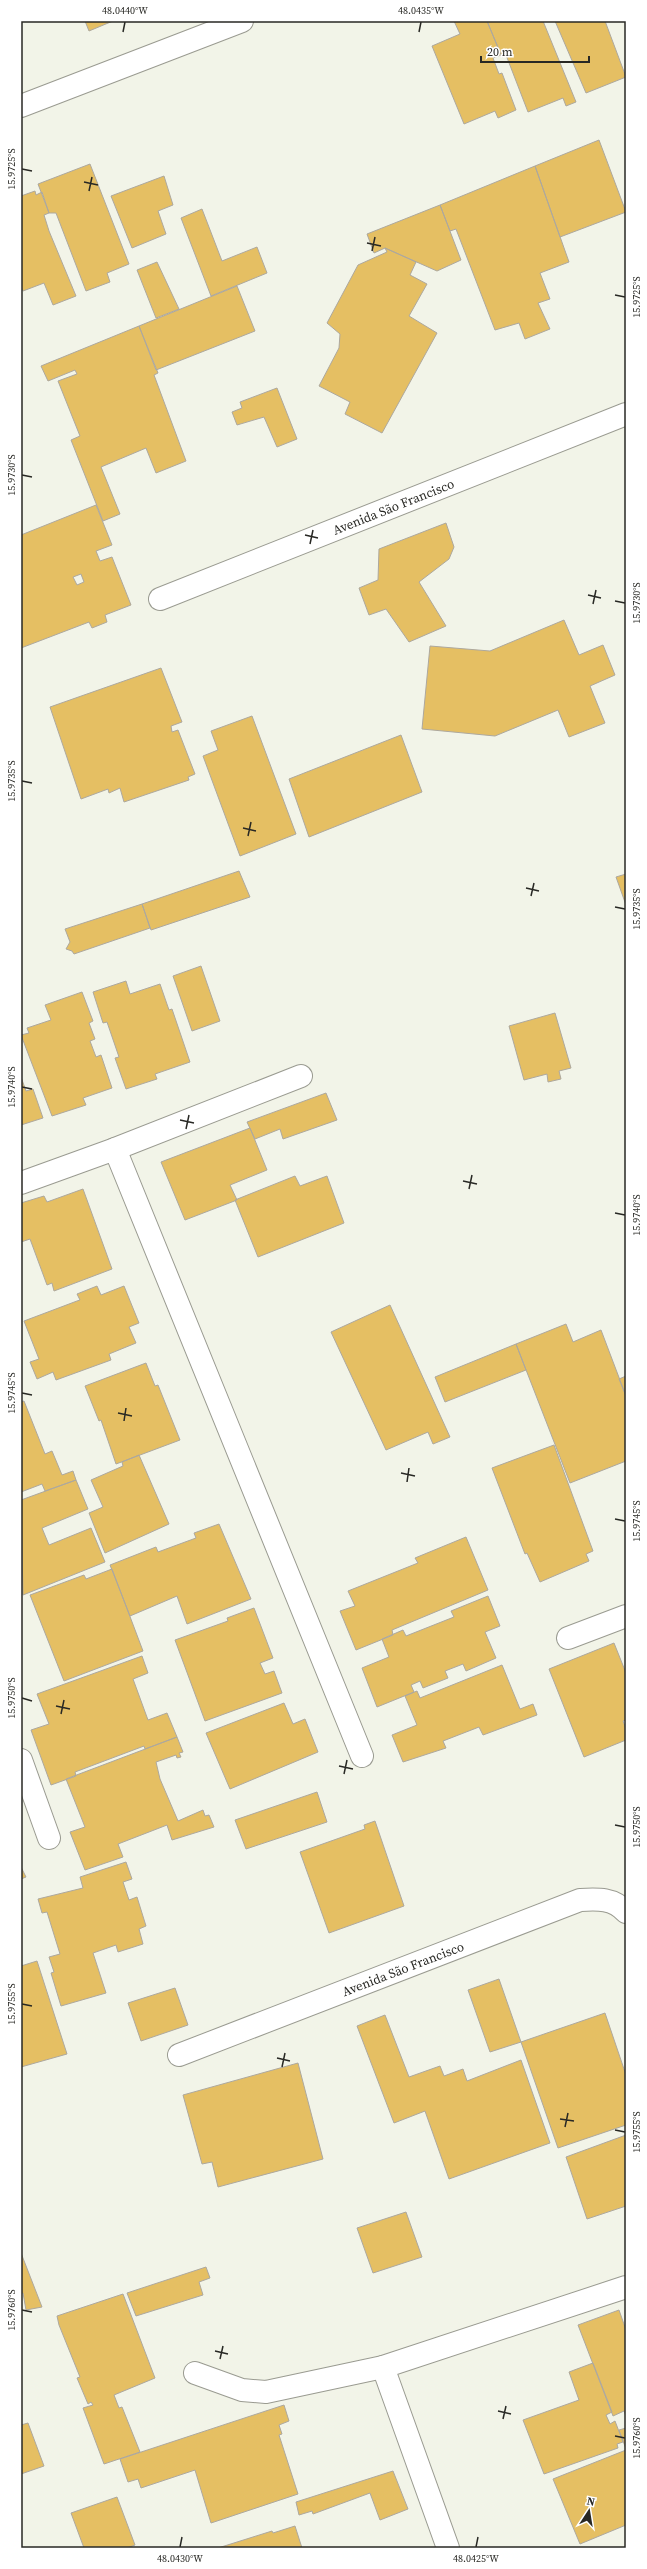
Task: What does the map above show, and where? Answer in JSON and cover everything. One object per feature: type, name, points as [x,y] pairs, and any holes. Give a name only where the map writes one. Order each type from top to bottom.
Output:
[{"type":"street","points":[[21,106],[242,21]]},
{"type":"street","name":"Avenida São Francisco","points":[[160,599],[626,414]]},
{"type":"street","points":[[21,1183],[115,1149],[301,1076]]},
{"type":"street","points":[[115,1149],[362,1756]]},
{"type":"street","points":[[568,1638],[626,1616]]},
{"type":"street","points":[[21,1760],[49,1838]]},
{"type":"street","name":"Avenida São Francisco","points":[[179,2055],[580,1900],[602,1899],[618,1903],[626,1912]]},
{"type":"street","points":[[195,2373],[242,2390],[266,2392],[383,2367],[626,2287]]},
{"type":"street","points":[[383,2367],[448,2548]]},
{"type":"building","points":[[85,21],[113,21],[89,31]]},
{"type":"building","points":[[454,21],[487,21],[501,55],[493,58],[499,74],[502,73],[516,110],[498,118],[495,111],[464,124],[432,46],[460,34]]},
{"type":"building","points":[[487,21],[543,21],[576,102],[566,106],[563,98],[528,112],[506,55],[502,57]]},
{"type":"building","points":[[555,21],[605,21],[626,77],[586,93]]},
{"type":"building","points":[[599,140],[626,212],[560,237],[535,166]]},
{"type":"building","points":[[90,164],[129,264],[107,273],[110,282],[86,291],[56,213],[49,213],[38,184]]},
{"type":"building","points":[[535,166],[569,262],[540,273],[550,299],[538,303],[550,329],[525,339],[519,323],[495,330],[456,229],[450,231],[440,205]]},
{"type":"building","points":[[164,176],[173,205],[158,211],[166,234],[132,248],[111,196]]},
{"type":"building","points":[[35,191],[36,195],[42,192],[49,213],[44,215],[49,231],[76,296],[53,305],[44,283],[23,291],[21,286],[21,196]]},
{"type":"building","points":[[440,205],[461,260],[437,271],[385,248],[374,253],[367,234]]},
{"type":"building","points":[[202,209],[222,261],[257,247],[267,273],[211,296],[181,218]]},
{"type":"building","points":[[385,248],[416,262],[410,275],[427,284],[409,316],[437,333],[382,433],[345,414],[350,402],[319,386],[339,348],[340,334],[327,323],[358,265],[387,252]]},
{"type":"building","points":[[157,262],[179,309],[156,318],[137,270]]},
{"type":"building","points":[[237,286],[255,331],[156,370],[139,326]]},
{"type":"building","points":[[139,326],[158,373],[154,375],[186,461],[156,473],[146,448],[101,467],[120,514],[103,521],[71,440],[80,436],[58,381],[77,374],[75,370],[48,381],[41,366]]},
{"type":"building","points":[[277,388],[297,439],[277,447],[264,417],[237,425],[232,412],[242,408],[240,402]]},
{"type":"building","points":[[96,505],[112,545],[96,551],[100,561],[112,557],[131,605],[105,615],[107,622],[92,628],[89,622],[21,648],[21,535]],"holes":[[[81,574],[84,582],[77,585],[73,577]]]},
{"type":"building","points":[[446,523],[454,547],[449,559],[419,582],[446,626],[409,642],[386,609],[369,615],[359,588],[378,580],[379,549]]},
{"type":"building","points":[[564,620],[579,655],[603,645],[615,675],[590,686],[605,723],[569,737],[558,710],[495,736],[422,729],[430,646],[490,651]]},
{"type":"building","points":[[161,668],[182,722],[171,726],[172,732],[178,730],[195,774],[188,777],[189,780],[124,802],[120,788],[109,793],[108,789],[81,799],[50,707]]},
{"type":"building","points":[[252,716],[296,834],[240,856],[203,756],[218,750],[211,731]]},
{"type":"building","points":[[401,735],[422,792],[309,837],[289,779]]},
{"type":"building","points":[[239,871],[250,897],[151,930],[142,904]]},
{"type":"building","points":[[626,874],[626,905],[616,877]]},
{"type":"building","points":[[142,904],[150,928],[74,954],[72,951],[66,949],[70,942],[65,929]]},
{"type":"building","points":[[201,966],[220,1021],[192,1031],[173,976]]},
{"type":"building","points":[[126,981],[130,994],[160,984],[169,1010],[172,1009],[190,1062],[155,1074],[157,1079],[126,1089],[115,1058],[119,1057],[107,1022],[103,1023],[93,992]]},
{"type":"building","points":[[82,992],[93,1021],[89,1023],[95,1039],[90,1041],[96,1057],[101,1055],[112,1088],[83,1098],[86,1105],[52,1116],[21,1035],[29,1033],[27,1028],[51,1020],[45,1005]]},
{"type":"building","points":[[555,1013],[571,1068],[559,1071],[561,1079],[548,1082],[547,1074],[524,1080],[509,1026]]},
{"type":"building","points":[[21,1077],[26,1091],[33,1089],[43,1118],[21,1125]]},
{"type":"building","points":[[326,1093],[337,1120],[283,1139],[280,1129],[255,1139],[247,1122]]},
{"type":"building","points":[[250,1128],[267,1170],[230,1185],[237,1200],[185,1220],[161,1162]]},
{"type":"building","points":[[295,1176],[300,1186],[327,1176],[344,1223],[258,1257],[235,1200]]},
{"type":"building","points":[[83,1189],[112,1269],[54,1291],[52,1283],[47,1285],[30,1239],[21,1242],[21,1203],[44,1196],[47,1202]]},
{"type":"building","points":[[97,1286],[101,1295],[124,1286],[139,1323],[129,1327],[136,1343],[109,1354],[111,1360],[56,1380],[53,1372],[37,1379],[30,1362],[39,1359],[24,1321],[80,1300],[77,1294]]},
{"type":"building","points":[[390,1305],[450,1437],[433,1444],[428,1432],[386,1450],[331,1332]]},
{"type":"building","points":[[566,1324],[573,1342],[601,1330],[626,1396],[626,1461],[570,1483],[516,1344]]},
{"type":"building","points":[[516,1344],[526,1370],[445,1402],[435,1377]]},
{"type":"building","points":[[146,1363],[155,1386],[158,1385],[180,1440],[116,1464],[101,1420],[99,1421],[85,1386]]},
{"type":"building","points":[[626,1376],[626,1396],[619,1379]]},
{"type":"building","points":[[24,1401],[45,1454],[52,1451],[62,1475],[73,1471],[76,1480],[45,1491],[42,1484],[21,1492],[21,1402]]},
{"type":"building","points":[[554,1445],[593,1551],[586,1554],[589,1561],[540,1582],[527,1553],[525,1554],[492,1468]]},
{"type":"building","points":[[139,1455],[169,1524],[105,1553],[89,1513],[103,1507],[91,1480],[123,1466],[122,1462]]},
{"type":"building","points":[[76,1480],[88,1509],[42,1528],[49,1545],[91,1528],[105,1562],[23,1595],[21,1500]]},
{"type":"building","points":[[219,1524],[251,1599],[187,1624],[177,1596],[130,1616],[110,1565],[156,1547],[158,1552],[196,1538],[194,1533]]},
{"type":"building","points":[[466,1537],[488,1590],[392,1630],[393,1635],[356,1650],[340,1611],[355,1606],[348,1591],[418,1563],[415,1558]]},
{"type":"building","points":[[112,1569],[143,1651],[64,1681],[30,1595],[84,1575],[86,1579]]},
{"type":"building","points":[[488,1596],[500,1626],[485,1632],[496,1658],[466,1671],[463,1664],[445,1671],[448,1678],[423,1688],[420,1681],[411,1685],[414,1692],[377,1707],[362,1668],[389,1657],[382,1639],[403,1630],[406,1636],[454,1617],[451,1611]]},
{"type":"building","points":[[254,1608],[273,1658],[260,1663],[265,1674],[274,1671],[282,1693],[205,1721],[175,1640],[228,1621],[227,1618]]},
{"type":"building","points":[[614,1643],[626,1673],[626,1720],[623,1721],[626,1729],[626,1740],[584,1757],[549,1669]]},
{"type":"building","points":[[142,1656],[148,1673],[133,1679],[148,1720],[167,1713],[177,1737],[145,1749],[144,1746],[75,1772],[76,1776],[51,1785],[31,1730],[49,1724],[37,1694]]},
{"type":"building","points":[[502,1665],[520,1709],[533,1704],[537,1715],[483,1735],[479,1727],[443,1741],[446,1748],[403,1762],[392,1735],[417,1725],[405,1696],[417,1691],[420,1698]]},
{"type":"building","points":[[284,1703],[293,1724],[305,1719],[318,1752],[230,1789],[206,1733]]},
{"type":"building","points":[[177,1737],[183,1752],[179,1753],[181,1757],[177,1758],[176,1755],[156,1762],[160,1779],[178,1821],[203,1810],[205,1816],[209,1815],[214,1827],[172,1840],[167,1825],[118,1844],[123,1857],[85,1870],[70,1832],[85,1827],[66,1779]]},
{"type":"building","points":[[317,1792],[327,1822],[246,1849],[235,1820]]},
{"type":"building","points":[[375,1821],[404,1906],[329,1933],[300,1852],[365,1829],[364,1825]]},
{"type":"building","points":[[126,1862],[132,1879],[123,1882],[129,1900],[137,1897],[146,1926],[139,1929],[143,1944],[118,1952],[116,1945],[93,1953],[106,1993],[61,2006],[51,1973],[54,1972],[49,1957],[60,1954],[47,1912],[42,1913],[38,1899],[83,1888],[80,1877]]},
{"type":"building","points":[[21,1867],[26,1877],[21,1879]]},
{"type":"building","points":[[37,1961],[67,2054],[21,2067],[21,1966]]},
{"type":"building","points":[[499,1979],[521,2042],[490,2052],[468,1990]]},
{"type":"building","points":[[175,1988],[188,2025],[141,2041],[128,2003]]},
{"type":"building","points":[[605,2013],[626,2075],[626,2125],[558,2148],[521,2042]]},
{"type":"building","points":[[385,2015],[409,2077],[440,2066],[444,2076],[463,2069],[467,2081],[521,2060],[550,2143],[449,2179],[425,2111],[394,2123],[357,2026]]},
{"type":"building","points":[[298,2063],[323,2159],[218,2187],[212,2162],[202,2164],[183,2095]]},
{"type":"building","points":[[626,2135],[626,2206],[587,2219],[566,2157]]},
{"type":"building","points":[[406,2212],[422,2257],[373,2273],[357,2228]]},
{"type":"building","points":[[21,2253],[42,2307],[26,2310],[23,2293],[21,2293]]},
{"type":"building","points":[[206,2267],[210,2278],[199,2282],[203,2295],[136,2316],[127,2293]]},
{"type":"building","points":[[123,2294],[155,2378],[114,2395],[119,2408],[122,2407],[140,2452],[104,2464],[83,2408],[93,2405],[91,2402],[88,2404],[77,2378],[80,2377],[59,2325],[57,2316]]},
{"type":"building","points":[[619,2310],[626,2330],[626,2416],[624,2411],[613,2416],[578,2325]]},
{"type":"building","points":[[593,2363],[612,2412],[606,2415],[610,2424],[615,2421],[623,2442],[617,2444],[618,2448],[544,2474],[523,2420],[579,2400],[569,2372]]},
{"type":"building","points":[[284,2405],[289,2421],[279,2425],[282,2434],[279,2435],[298,2494],[211,2523],[195,2470],[141,2488],[138,2479],[128,2482],[120,2459]]},
{"type":"building","points":[[28,2423],[44,2466],[21,2474],[21,2425]]},
{"type":"building","points":[[626,2428],[626,2449],[619,2430]]},
{"type":"building","points":[[626,2450],[626,2525],[580,2544],[553,2479]]},
{"type":"building","points":[[393,2471],[408,2509],[380,2520],[370,2493],[313,2514],[312,2511],[299,2515],[296,2502]]},
{"type":"building","points":[[117,2497],[135,2545],[127,2548],[84,2548],[71,2513]]},
{"type":"building","points":[[295,2526],[302,2548],[218,2548],[272,2531],[273,2533]]}]
